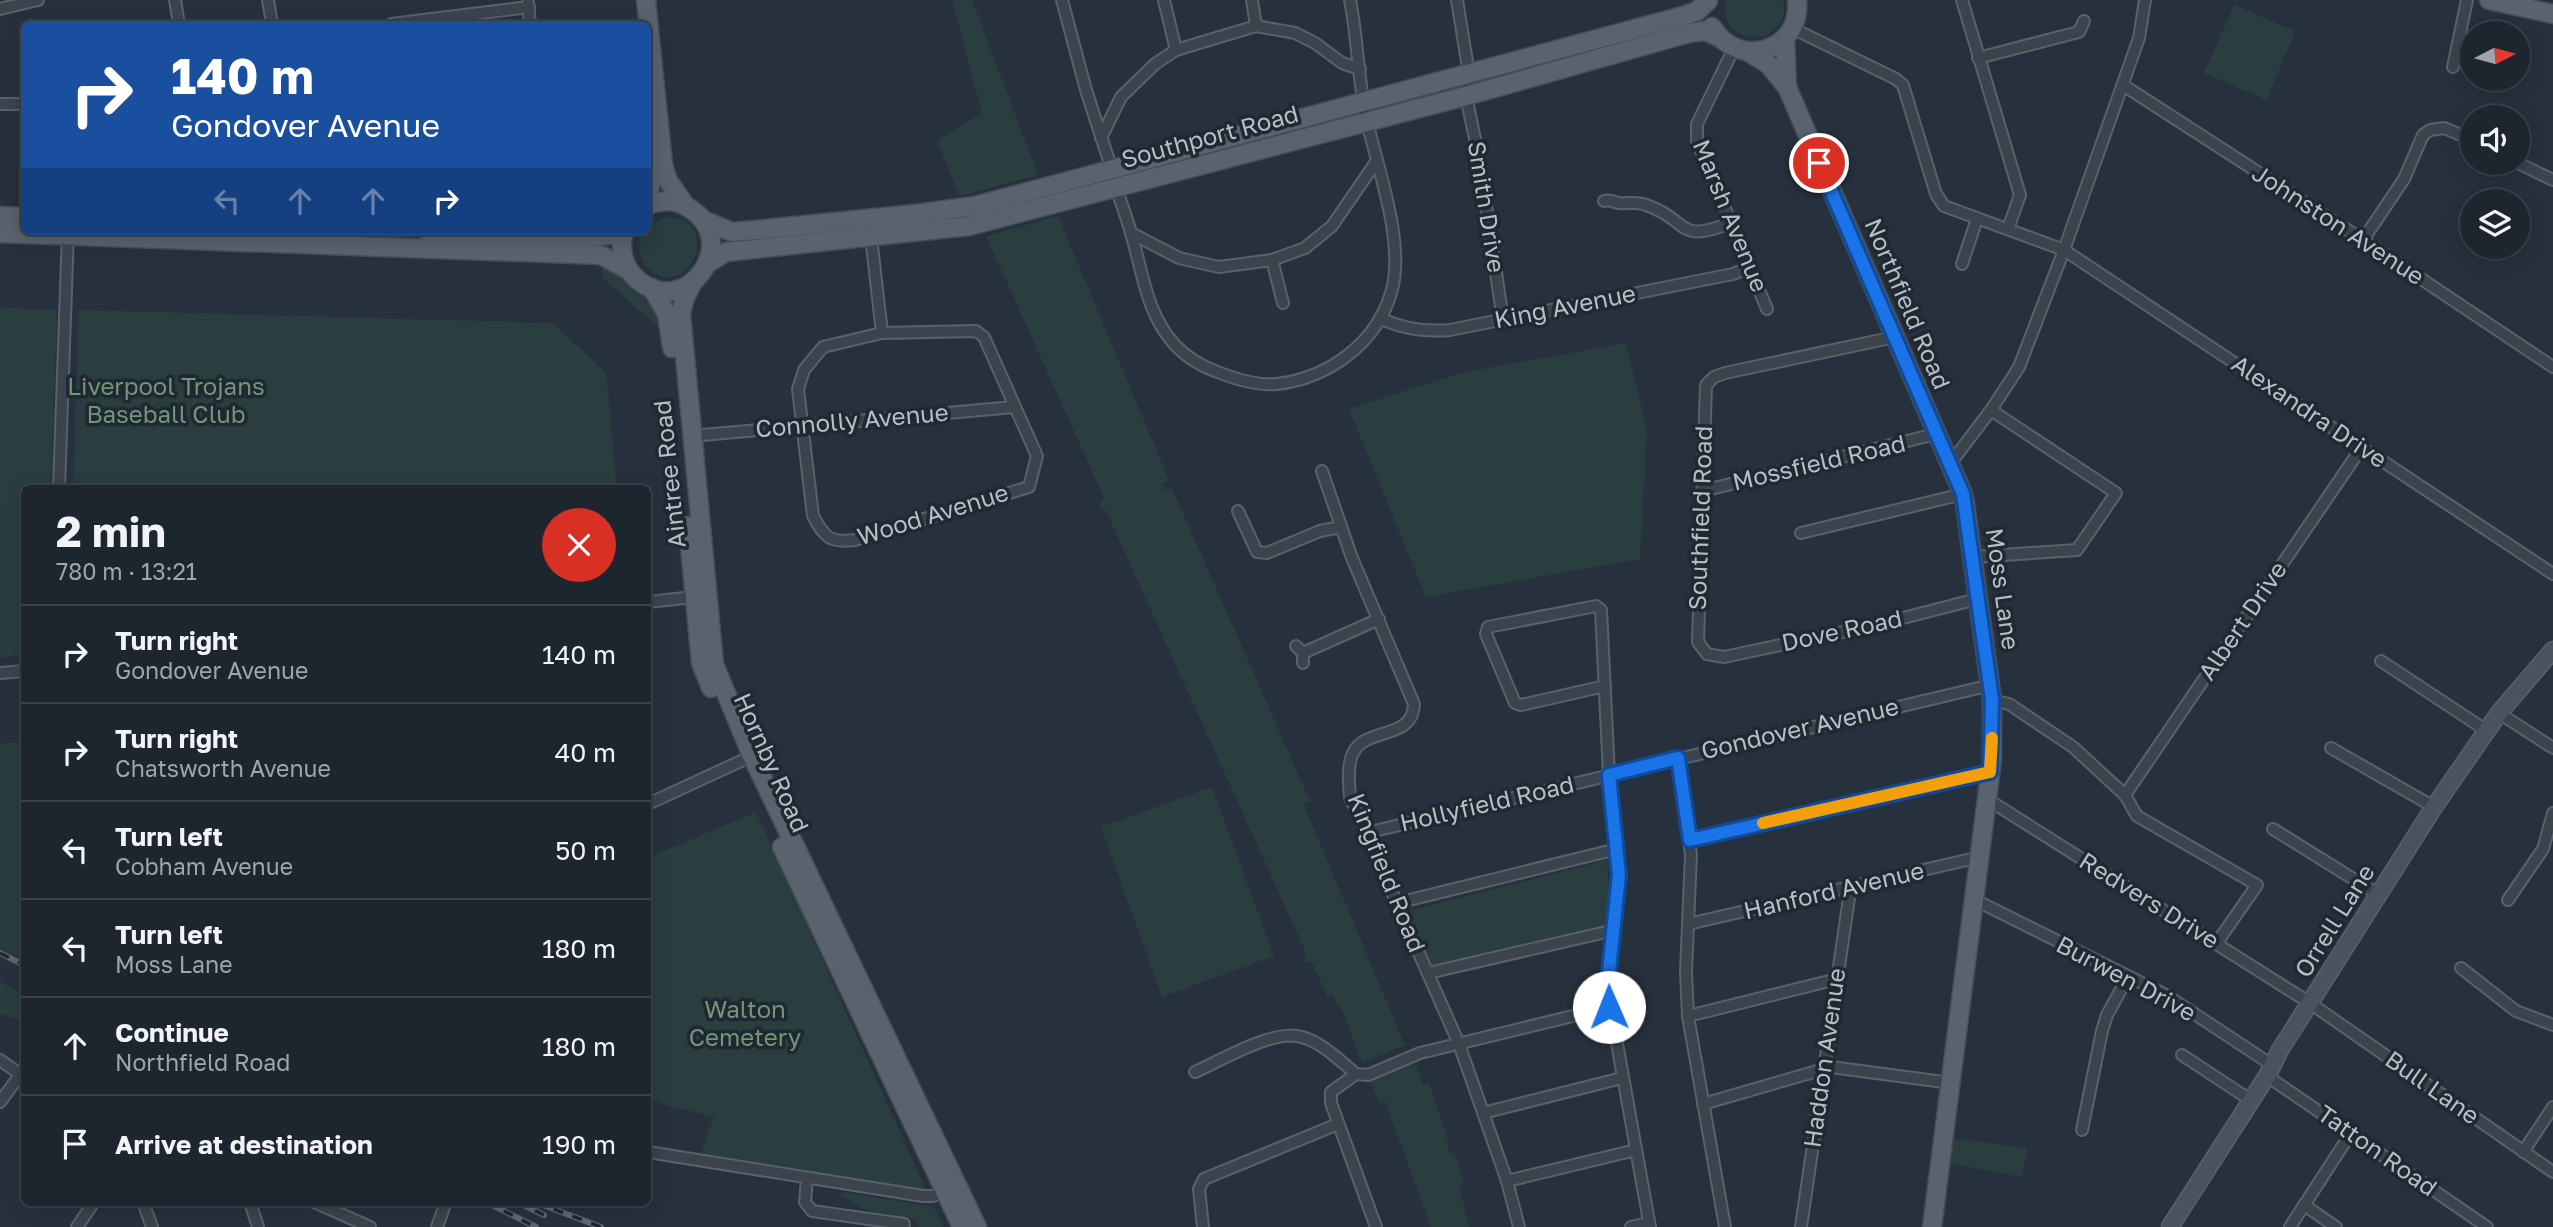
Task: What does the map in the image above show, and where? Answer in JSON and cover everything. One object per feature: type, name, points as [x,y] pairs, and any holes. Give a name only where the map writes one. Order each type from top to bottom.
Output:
[{"type":"main road","points":[[635,0],[638,21]]},
{"type":"main road","points":[[646,0],[648,21]]},
{"type":"main road","points":[[1708,0],[1709,20],[1719,37]]},
{"type":"main road","name":"Southport Road","points":[[1367,119],[1469,74],[1683,16],[1698,11],[1708,0]]},
{"type":"main road","points":[[1740,50],[1768,49],[1793,19],[1814,0]]},
{"type":"main road","points":[[2489,0],[2553,14]]},
{"type":"main road","name":"Northfield Road","points":[[1787,87],[1793,19]]},
{"type":"main road","name":"Southport Road","points":[[703,220],[732,232],[975,206],[1114,179],[1466,96],[1689,33],[1705,31],[1719,37]]},
{"type":"main road","name":"Northfield Road","points":[[1719,37],[1768,64],[1787,87],[1950,464]]},
{"type":"main road","points":[[651,48],[663,164],[667,179],[685,205],[703,220],[711,239],[708,263]]},
{"type":"main road","points":[[651,146],[651,179]]},
{"type":"main road","name":"Southport Road","points":[[708,263],[726,252],[970,226],[1114,179]]},
{"type":"main road","points":[[651,204],[669,201],[685,205]]},
{"type":"main road","points":[[0,216],[21,216]]},
{"type":"main road","points":[[0,233],[21,233]]},
{"type":"main road","points":[[162,235],[601,255],[652,288],[673,290],[693,282]]},
{"type":"main road","points":[[538,235],[605,235]]},
{"type":"main road","points":[[624,235],[622,250],[628,270]]},
{"type":"main road","name":"Aintree Road","points":[[708,263],[693,282],[684,300],[681,314],[714,664]]},
{"type":"main road","name":"Hornby Road","points":[[652,288],[667,314],[670,329],[701,663],[951,1187],[977,1227]]},
{"type":"main road","name":"Moss Lane","points":[[1932,1227],[1990,772],[1991,692],[1963,494],[1950,464]]},
{"type":"main road","name":"Hornby Road","points":[[714,664],[747,759]]},
{"type":"main road","name":"Hornby Road","points":[[951,1187],[962,1227]]},
{"type":"street","points":[[0,9],[38,0]]},
{"type":"street","points":[[175,0],[178,21]]},
{"type":"street","points":[[268,0],[272,21]]},
{"type":"street","points":[[1062,0],[1131,233],[1150,308],[1175,345],[1199,365],[1235,379],[1275,384],[1308,377],[1343,360],[1366,340],[1391,293],[1395,264],[1393,234],[1367,119],[1350,0]]},
{"type":"street","points":[[1164,0],[1177,50]]},
{"type":"street","points":[[1252,0],[1256,26]]},
{"type":"street","points":[[1457,0],[1469,74]]},
{"type":"street","points":[[1962,0],[2020,195],[2008,229]]},
{"type":"street","points":[[1950,464],[1991,411],[2019,367],[2123,85],[2143,24],[2145,0]]},
{"type":"street","points":[[2453,67],[2467,0]]},
{"type":"street","points":[[412,21],[528,4]]},
{"type":"street","name":"Alexandra Drive","points":[[1793,19],[1900,82],[1905,89],[1938,199],[1948,208],[2064,250],[2553,574]]},
{"type":"street","points":[[1978,58],[2079,32],[2084,21]]},
{"type":"street","points":[[1101,138],[1121,97],[1155,64],[1177,50],[1256,26],[1295,33],[1315,43],[1342,63],[1360,69]]},
{"type":"street","name":"Marsh Avenue","points":[[1740,50],[1696,129],[1699,147],[1767,309]]},
{"type":"street","name":"Johnston Avenue","points":[[2123,85],[2553,367]]},
{"type":"street","name":"Smith Drive","points":[[1466,96],[1479,158],[1503,320]]},
{"type":"street","points":[[0,103],[21,104]]},
{"type":"street","points":[[2363,240],[2404,179],[2423,135],[2430,130],[2444,128],[2460,134]]},
{"type":"street","points":[[1131,233],[1179,258],[1219,267],[1272,260],[1305,248],[1332,226],[1376,162]]},
{"type":"street","points":[[2530,169],[2553,180]]},
{"type":"street","points":[[1604,201],[1611,199],[1619,203],[1637,202],[1649,205],[1694,232],[1705,232],[1730,223]]},
{"type":"street","points":[[1962,264],[1978,219]]},
{"type":"street","points":[[58,485],[68,235]]},
{"type":"street","points":[[871,237],[882,333]]},
{"type":"street","points":[[1272,260],[1283,303]]},
{"type":"street","name":"King Avenue","points":[[1380,318],[1398,326],[1430,331],[1450,330],[1732,274],[1750,267]]},
{"type":"street","points":[[802,425],[797,389],[804,370],[815,355],[823,347],[882,333],[976,331],[984,337],[1014,407]]},
{"type":"street","name":"Southfield Road","points":[[1707,654],[1700,647],[1697,636],[1705,390],[1709,381],[1725,373],[1895,337]]},
{"type":"street","name":"Connolly Avenue","points":[[691,436],[1014,407]]},
{"type":"street","name":"Wood Avenue","points":[[802,425],[813,516],[822,534],[838,542],[855,540],[1029,487],[1037,456],[1014,407]]},
{"type":"street","points":[[1972,556],[2077,550],[2116,493],[1991,411]]},
{"type":"street","name":"Mossfield Road","points":[[1702,491],[1936,434]]},
{"type":"street","name":"Albert Drive","points":[[2125,795],[2362,447]]},
{"type":"street","name":"Kingfield Road","points":[[1322,471],[1352,558],[1413,700],[1414,711],[1406,724],[1362,743],[1352,754],[1350,797],[1459,1044],[1507,1181],[1519,1227]]},
{"type":"street","points":[[1801,533],[1963,494]]},
{"type":"street","points":[[1238,511],[1257,552],[1267,553],[1320,531],[1341,527]]},
{"type":"street","points":[[651,602],[694,597]]},
{"type":"street","name":"Dove Road","points":[[1707,654],[1724,657],[1876,625],[1977,599]]},
{"type":"street","points":[[1605,687],[1521,705],[1515,702],[1486,634],[1488,627],[1596,606],[1601,610],[1605,687],[1609,775],[1619,884],[1608,981],[1609,1007],[1650,1225],[1631,1227]]},
{"type":"street","points":[[1301,654],[1379,619]]},
{"type":"street","name":"Orrell Lane","points":[[2176,1225],[2310,1003],[2434,807],[2499,713],[2553,650]]},
{"type":"street","points":[[2381,661],[2487,730]]},
{"type":"street","points":[[0,673],[21,671]]},
{"type":"street","points":[[1991,692],[2073,747],[2125,795],[2137,816],[2256,885],[2216,944]]},
{"type":"street","name":"Gondover Avenue","points":[[1609,775],[1991,692]]},
{"type":"street","points":[[2499,713],[2553,748]]},
{"type":"street","points":[[2330,748],[2434,807]]},
{"type":"street","points":[[1678,758],[1690,840],[1691,877],[1686,971],[1688,1016],[1725,1227]]},
{"type":"street","points":[[651,798],[747,759]]},
{"type":"street","points":[[1690,840],[1990,772]]},
{"type":"street","name":"Hollyfield Road","points":[[1366,833],[1609,775]]},
{"type":"street","name":"Redvers Drive","points":[[1987,799],[2310,1003]]},
{"type":"street","points":[[2508,900],[2543,849],[2553,813]]},
{"type":"street","points":[[2273,830],[2379,895]]},
{"type":"street","points":[[1397,903],[1617,849]]},
{"type":"street","name":"Hanford Avenue","points":[[1688,924],[1980,857]]},
{"type":"street","name":"Haddon Avenue","points":[[1801,1227],[1849,898],[1847,888]]},
{"type":"street","name":"Burwen Drive","points":[[1975,900],[2166,995],[2270,1071]]},
{"type":"street","points":[[1428,973],[1615,930]]},
{"type":"street","points":[[2461,968],[2515,1011],[2552,1019]]},
{"type":"street","points":[[2082,1130],[2102,1031],[2107,1015],[2128,977]]},
{"type":"street","points":[[1688,1016],[1838,979]]},
{"type":"street","name":"Bull Lane","points":[[2310,1003],[2553,1172]]},
{"type":"street","points":[[1376,1227],[1331,1103],[1331,1092],[1362,1074],[1414,1055],[1609,1007]]},
{"type":"street","points":[[1195,1072],[1276,1037],[1299,1036],[1324,1048],[1362,1074]]},
{"type":"street","points":[[2182,1055],[2252,1101]]},
{"type":"street","points":[[0,1060],[21,1075]]},
{"type":"street","points":[[1703,1104],[1824,1069],[1843,1067],[1951,1083]]},
{"type":"street","name":"Tatton Road","points":[[2270,1071],[2351,1133],[2487,1227]]},
{"type":"street","points":[[0,1102],[21,1077]]},
{"type":"street","points":[[1483,1112],[1622,1078]]},
{"type":"street","points":[[2523,1152],[2553,1107]]},
{"type":"street","points":[[1203,1227],[1199,1189],[1204,1179],[1338,1124]]},
{"type":"street","points":[[2290,1227],[2351,1133]]},
{"type":"street","points":[[1507,1181],[1636,1150]]},
{"type":"street","points":[[651,1153],[923,1196],[933,1196],[951,1187]]},
{"type":"street","points":[[807,1179],[805,1202],[813,1211],[881,1223],[904,1224]]},
{"type":"street","points":[[2304,1205],[2336,1227]]},
{"type":"street","points":[[78,1227],[91,1206]]},
{"type":"street","points":[[144,1206],[152,1227]]},
{"type":"street","points":[[251,1206],[258,1227]]},
{"type":"street","points":[[323,1206],[370,1227]]},
{"type":"street","points":[[437,1227],[445,1206]]},
{"type":"green space","points":[[952,0],[972,0],[1038,175],[960,196],[937,141],[982,113]]},
{"type":"green space","points":[[1726,0],[1783,0],[1783,16],[1777,28],[1767,35],[1742,35],[1732,28],[1726,16]]},
{"type":"green space","points":[[2234,5],[2295,31],[2267,100],[2204,73]]},
{"type":"green space","points":[[1058,216],[1169,480],[1162,484],[1165,490],[1172,488],[1310,801],[1303,803],[1405,1045],[1362,1063],[1343,1012],[1332,996],[1328,998],[1312,963],[1303,960],[1306,953],[1106,511],[1098,507],[1104,498],[986,236]]},
{"type":"green space","points":[[665,217],[684,221],[694,231],[697,244],[694,257],[686,269],[675,276],[662,277],[647,267],[642,259],[640,241],[642,235],[651,235],[651,224]]},
{"type":"green space","points":[[603,265],[624,277],[651,301],[665,333],[603,278]]},
{"type":"green space","points":[[0,308],[57,310],[51,485],[21,485],[21,654],[0,658]]},
{"type":"green space","name":"Liverpool Trojans Baseball Club","points":[[79,310],[552,323],[606,372],[617,485],[73,485]]},
{"type":"green space","points":[[1626,343],[1647,430],[1640,559],[1426,597],[1349,409],[1460,373]]},
{"type":"green space","points":[[21,741],[21,958],[0,948],[0,744]]},
{"type":"green space","points":[[1212,787],[1274,956],[1162,997],[1101,827]]},
{"type":"green space","name":"Walton Cemetery","points":[[756,812],[926,1190],[701,1153],[714,1117],[651,1101],[651,857]]},
{"type":"green space","points":[[1607,860],[1609,893],[1604,927],[1432,966],[1409,911]]},
{"type":"green space","points":[[0,982],[21,992],[21,1022],[0,1013]]},
{"type":"green space","points":[[1415,1063],[1423,1085],[1429,1083],[1449,1141],[1446,1142],[1450,1153],[1454,1152],[1464,1183],[1459,1185],[1469,1227],[1431,1227],[1385,1101],[1379,1103],[1370,1081]]},
{"type":"green space","points":[[1951,1138],[2027,1148],[2022,1177],[1947,1163]]},
{"type":"green space","points":[[842,1192],[934,1207],[943,1227],[919,1227],[916,1220],[872,1213],[839,1195]]},
{"type":"railway","points":[[0,953],[21,964]]},
{"type":"railway","points":[[494,1206],[536,1227]]},
{"type":"railway","points":[[525,1206],[544,1215]]},
{"type":"railway","points":[[546,1206],[601,1227]]},
{"type":"slow traffic","points":[[1763,823],[1990,772],[1992,738]]},
{"type":"route","points":[[1609,1007],[1608,981],[1619,892],[1619,863],[1609,775],[1678,758],[1690,840],[1990,772],[1991,685],[1963,494],[1819,163]]}]
